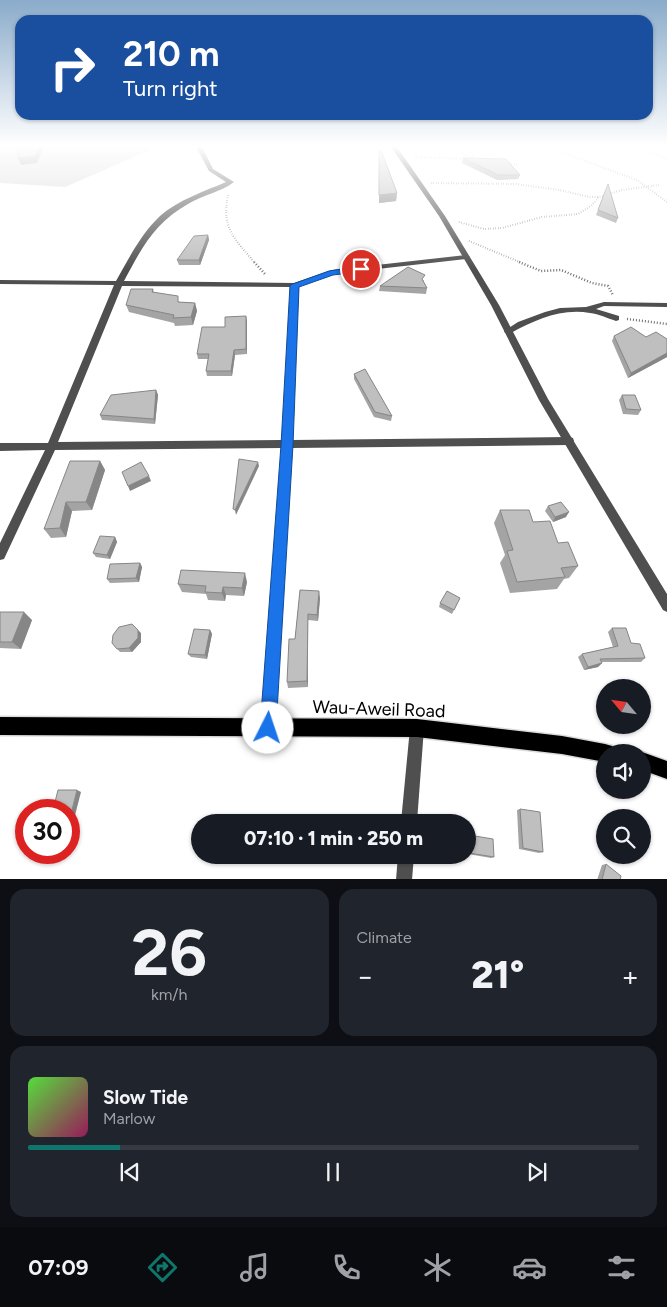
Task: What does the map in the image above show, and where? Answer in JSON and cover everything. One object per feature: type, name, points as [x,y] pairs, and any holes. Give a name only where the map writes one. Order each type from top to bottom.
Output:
[{"type":"main road","name":"Wau-Aweil Road","points":[[0,726],[417,728],[562,745],[596,751]]},
{"type":"main road","points":[[651,764],[667,770]]},
{"type":"street","points":[[0,555],[52,446],[119,283],[141,243],[163,217],[186,202],[217,188]]},
{"type":"street","points":[[422,188],[442,216],[495,305],[544,400],[667,606]]},
{"type":"street","points":[[0,282],[294,285],[332,272],[466,257]]},
{"type":"street","points":[[268,728],[287,445],[294,285]]},
{"type":"street","points":[[587,309],[604,304],[667,305]]},
{"type":"street","points":[[508,332],[534,317],[553,311],[587,309],[601,311],[616,318]]},
{"type":"street","points":[[0,447],[568,441]]},
{"type":"street","points":[[409,814],[417,728]]},
{"type":"street","points":[[404,879],[405,864]]},
{"type":"path","points":[[230,188],[225,209],[230,234],[263,274],[294,285]]},
{"type":"path","points":[[545,188],[599,197],[622,190],[637,188]]},
{"type":"path","points":[[646,188],[667,202]]},
{"type":"path","points":[[442,216],[477,229],[497,230],[543,216],[574,216],[589,210],[600,199],[599,197]]},
{"type":"path","points":[[453,236],[486,246],[540,271],[561,270],[592,283],[608,286],[619,304]]},
{"type":"path","points":[[616,318],[667,324]]},
{"type":"building","points":[[379,188],[395,188],[397,193],[379,195]]},
{"type":"building","points":[[606,188],[609,188],[618,218],[598,210]]},
{"type":"building","points":[[208,235],[199,260],[177,260],[194,236]]},
{"type":"building","points":[[408,267],[425,275],[422,279],[427,288],[380,286]]},
{"type":"building","points":[[131,289],[153,289],[152,292],[178,296],[178,302],[195,303],[191,317],[173,318],[174,315],[126,305]]},
{"type":"building","points":[[246,316],[246,349],[234,350],[231,371],[206,371],[209,354],[197,354],[202,327],[225,327],[225,317]]},
{"type":"building","points":[[631,327],[646,337],[656,332],[667,339],[667,353],[631,373],[614,336]]},
{"type":"building","points":[[365,369],[392,416],[375,412],[354,374]]},
{"type":"building","points":[[156,390],[154,419],[100,415],[111,395]]},
{"type":"building","points":[[622,395],[635,395],[641,410],[626,409]]},
{"type":"building","points":[[239,459],[258,462],[235,510],[233,509]]},
{"type":"building","points":[[70,461],[100,461],[86,502],[66,502],[60,528],[44,529]]},
{"type":"building","points":[[141,462],[149,476],[128,486],[122,472]]},
{"type":"building","points":[[561,502],[569,512],[555,517],[548,506]]},
{"type":"building","points":[[500,510],[529,510],[533,522],[550,521],[558,543],[568,542],[578,566],[561,568],[565,577],[517,582],[507,551],[513,550]]},
{"type":"building","points":[[100,536],[115,537],[107,555],[93,553]]},
{"type":"building","points":[[140,563],[136,578],[107,579],[110,564]]},
{"type":"building","points":[[181,570],[245,573],[242,588],[223,587],[222,593],[205,592],[206,586],[178,584]]},
{"type":"building","points":[[300,590],[319,591],[317,615],[308,614],[307,681],[287,682],[289,639],[295,639]]},
{"type":"building","points":[[447,591],[460,598],[454,610],[440,603]]},
{"type":"building","points":[[0,612],[24,612],[12,642],[0,642]]},
{"type":"building","points":[[132,624],[138,630],[138,638],[129,648],[117,649],[112,643],[113,635],[119,627]]},
{"type":"building","points":[[612,628],[626,628],[631,643],[640,644],[645,658],[600,659],[602,663],[588,667],[582,654],[618,646]]},
{"type":"building","points":[[194,629],[210,630],[205,655],[188,654]]},
{"type":"building","points":[[58,790],[77,790],[75,799],[56,799]]},
{"type":"building","points":[[520,809],[540,812],[543,852],[523,848]]},
{"type":"building","points":[[476,836],[493,839],[494,857],[476,854]]},
{"type":"building","points":[[606,864],[621,876],[620,879],[602,879]]},
{"type":"route","points":[[268,728],[287,445],[294,285],[332,272],[361,269]]}]
